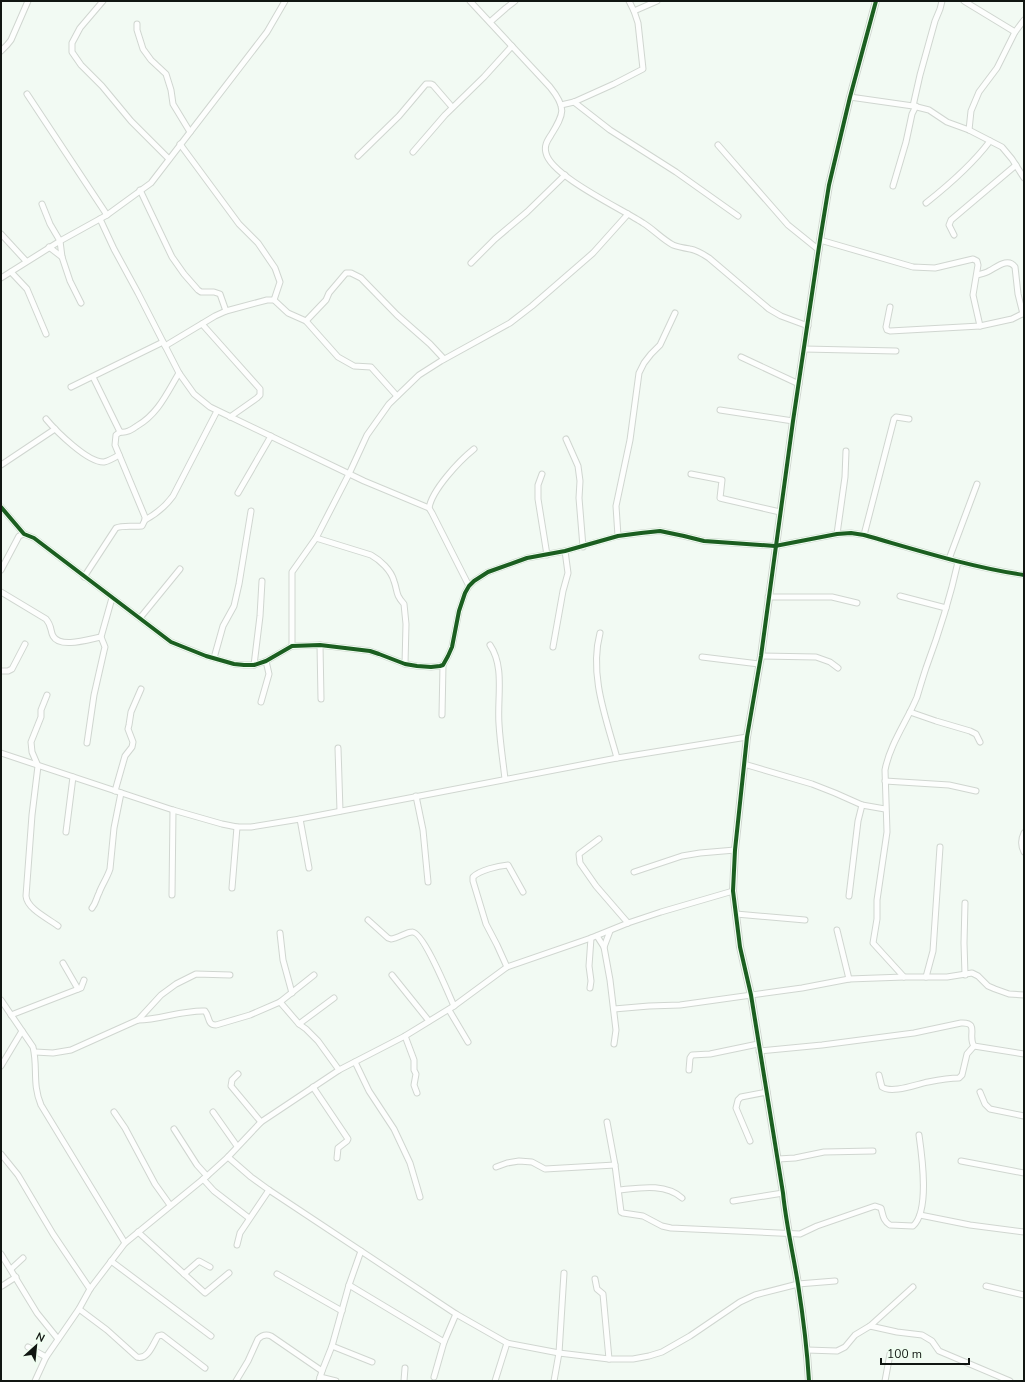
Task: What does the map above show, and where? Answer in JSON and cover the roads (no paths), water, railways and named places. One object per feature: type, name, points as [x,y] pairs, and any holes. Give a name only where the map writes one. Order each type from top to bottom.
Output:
[{"type":"street","points":[[1,51],[11,40],[28,1]]},
{"type":"street","points":[[103,1],[80,28],[72,43],[72,52],[81,65],[102,86],[131,121],[170,159]]},
{"type":"street","points":[[1,278],[49,247],[107,215],[151,183],[267,32],[285,1]]},
{"type":"street","points":[[470,1],[557,96],[561,105],[560,121],[547,141],[546,153],[548,159],[555,167],[572,181],[655,231],[672,244],[700,252],[710,258],[769,309],[782,316],[808,326]]},
{"type":"street","points":[[490,22],[515,1]]},
{"type":"street","points":[[561,105],[574,102],[643,69],[638,24],[629,1]]},
{"type":"street","points":[[634,11],[657,1]]},
{"type":"street","points":[[809,1381],[807,1350],[798,1284],[788,1233],[784,1193],[759,1051],[751,995],[740,947],[733,891],[735,850],[747,737],[759,664],[820,240],[829,185],[850,97],[876,1]]},
{"type":"street","points":[[893,186],[906,142],[920,75],[942,1]]},
{"type":"street","points":[[964,1],[1014,32]]},
{"type":"street","points":[[969,130],[971,111],[981,88],[997,68],[1014,32],[1024,20]]},
{"type":"street","points":[[137,24],[137,30],[143,49],[151,60],[166,74],[171,90],[172,104],[190,132]]},
{"type":"street","points":[[412,152],[452,107],[484,78],[512,46]]},
{"type":"street","points":[[358,156],[399,116],[426,84],[433,86],[452,107]]},
{"type":"street","points":[[27,94],[107,215]]},
{"type":"street","points":[[850,97],[913,106],[929,110],[947,122],[969,130],[1007,152],[1024,176]]},
{"type":"street","points":[[574,102],[610,130],[676,172],[738,216]]},
{"type":"street","points":[[926,203],[963,172],[978,157],[990,141]]},
{"type":"street","points":[[180,144],[239,224],[258,242],[275,268],[280,282],[274,300]]},
{"type":"street","points":[[718,145],[788,225],[819,250]]},
{"type":"street","points":[[954,235],[949,225],[951,220],[1016,165]]},
{"type":"street","points":[[471,263],[495,238],[516,222],[565,175]]},
{"type":"street","points":[[140,190],[177,266],[198,290],[204,293],[214,292],[220,294],[226,311]]},
{"type":"street","points":[[42,204],[50,224],[60,241],[62,257],[72,285],[81,303]]},
{"type":"street","points":[[292,646],[292,572],[316,538],[367,435],[389,404],[420,375],[444,359],[510,323],[532,306],[594,253],[628,214]]},
{"type":"street","points":[[100,219],[114,249],[179,373],[198,398],[210,407],[349,474],[429,508],[469,586]]},
{"type":"street","points":[[1,234],[26,261]]},
{"type":"street","points":[[820,240],[914,267],[934,268],[973,259],[977,261],[977,275],[973,295],[980,326]]},
{"type":"street","points":[[49,247],[62,257]]},
{"type":"street","points":[[890,307],[886,327],[887,330],[890,331],[980,326],[1012,319],[1023,313],[1013,265],[1010,263],[1002,264],[977,275]]},
{"type":"street","points":[[11,272],[26,289],[46,334]]},
{"type":"street","points":[[306,321],[326,300],[329,293],[346,273],[350,273],[361,278],[397,315],[430,344],[444,359]]},
{"type":"street","points":[[71,387],[164,344],[226,311],[267,300],[274,300],[288,313],[306,321],[338,357],[354,366],[371,367],[397,396]]},
{"type":"street","points":[[618,536],[616,506],[630,440],[639,373],[644,363],[660,345],[675,313]]},
{"type":"street","points":[[202,324],[260,388],[261,392],[257,398],[230,417]]},
{"type":"street","points":[[804,349],[896,351]]},
{"type":"street","points":[[741,357],[799,384]]},
{"type":"street","points":[[145,520],[118,455],[114,441],[116,435],[120,432],[128,432],[150,418],[161,404],[179,373]]},
{"type":"street","points":[[93,376],[120,432]]},
{"type":"street","points":[[720,410],[793,421]]},
{"type":"street","points":[[84,577],[116,528],[120,526],[142,526],[145,520],[157,514],[168,504],[218,411]]},
{"type":"street","points":[[864,535],[894,419],[896,417],[909,419]]},
{"type":"street","points":[[46,419],[70,443],[93,459],[104,462],[118,455]]},
{"type":"street","points":[[1,465],[55,429]]},
{"type":"street","points":[[238,493],[271,436]]},
{"type":"street","points":[[566,439],[578,466],[583,547]]},
{"type":"street","points":[[429,508],[432,497],[460,461],[474,449]]},
{"type":"street","points":[[837,534],[845,477],[846,451]]},
{"type":"street","points":[[542,474],[538,485],[538,499],[547,555]]},
{"type":"street","points":[[690,474],[722,480],[720,498],[724,500],[780,512]]},
{"type":"street","points":[[949,559],[977,484]]},
{"type":"street","points":[[1,507],[24,534],[34,538],[171,642],[214,658],[244,666],[254,665],[266,661],[292,646],[320,644],[370,651],[405,664],[417,666],[440,666],[444,664]]},
{"type":"street","points":[[214,658],[223,626],[234,606],[251,511]]},
{"type":"street","points":[[442,715],[444,664],[452,647],[459,611],[469,586],[488,572],[527,558],[583,547],[618,536],[660,532],[704,541],[775,546],[837,534],[851,533],[864,535],[958,562],[1000,572],[1024,575]]},
{"type":"street","points":[[1,570],[19,536],[24,534]]},
{"type":"street","points":[[316,538],[371,555],[378,559],[394,579],[398,597],[404,604],[406,624],[405,664]]},
{"type":"street","points":[[553,648],[563,591],[568,573],[565,551]]},
{"type":"street","points":[[904,977],[873,943],[877,919],[877,900],[887,832],[884,774],[886,762],[917,697],[934,650],[950,597],[958,562]]},
{"type":"street","points":[[140,618],[180,569]]},
{"type":"street","points":[[254,665],[260,616],[262,581]]},
{"type":"street","points":[[1,592],[46,619],[50,624],[54,637],[59,641],[65,643],[101,637]]},
{"type":"street","points":[[900,596],[946,608]]},
{"type":"street","points":[[768,597],[832,597],[857,603]]},
{"type":"street","points":[[87,743],[94,695],[105,647],[101,637],[112,598]]},
{"type":"street","points":[[600,633],[596,655],[598,684],[606,722],[617,758]]},
{"type":"street","points":[[1,671],[12,670],[25,644]]},
{"type":"street","points":[[320,644],[321,699]]},
{"type":"street","points":[[490,645],[496,653],[498,660],[499,724],[505,779]]},
{"type":"street","points":[[760,656],[816,657],[825,659],[838,668]]},
{"type":"street","points":[[702,657],[759,664]]},
{"type":"street","points":[[261,702],[269,674],[266,661]]},
{"type":"street","points":[[115,791],[125,756],[132,747],[133,742],[128,729],[132,712],[142,689]]},
{"type":"street","points":[[47,696],[41,710],[41,717],[31,742],[32,752],[38,766],[32,815],[26,901],[33,908],[58,926]]},
{"type":"street","points":[[910,712],[970,731],[976,734],[980,742]]},
{"type":"street","points":[[1,754],[173,810],[237,827],[251,827],[300,819],[617,758],[747,737]]},
{"type":"street","points":[[338,748],[340,811]]},
{"type":"street","points":[[744,764],[812,784],[862,805],[885,809]]},
{"type":"street","points":[[66,832],[73,777]]},
{"type":"street","points":[[885,781],[949,785],[976,791]]},
{"type":"street","points":[[92,908],[110,870],[114,828],[121,793]]},
{"type":"street","points":[[416,796],[423,830],[428,882]]},
{"type":"street","points":[[850,896],[858,821],[862,805]]},
{"type":"street","points":[[172,895],[173,810]]},
{"type":"street","points":[[300,819],[309,868]]},
{"type":"street","points":[[232,888],[237,827]]},
{"type":"street","points":[[1024,833],[1022,837],[1022,847],[1024,852]]},
{"type":"street","points":[[599,839],[579,854],[580,863],[596,886],[628,923]]},
{"type":"street","points":[[926,977],[933,951],[940,847]]},
{"type":"street","points":[[634,872],[682,856],[735,850]]},
{"type":"street","points":[[507,967],[486,924],[473,877],[476,874],[488,870],[508,866],[523,892]]},
{"type":"street","points":[[35,1381],[46,1357],[90,1289],[125,1243],[205,1178],[228,1157],[261,1122],[339,1070],[405,1036],[448,1010],[507,967],[597,936],[628,923],[733,891]]},
{"type":"street","points":[[965,903],[965,975]]},
{"type":"street","points":[[736,914],[805,920]]},
{"type":"street","points":[[368,920],[391,939],[412,932],[416,933],[424,942],[454,1006]]},
{"type":"street","points":[[837,930],[849,979]]},
{"type":"street","points":[[604,947],[610,931]]},
{"type":"street","points":[[280,933],[283,960],[292,993]]},
{"type":"street","points":[[597,936],[604,947],[614,1009],[616,1030],[614,1044]]},
{"type":"street","points":[[590,938],[590,988]]},
{"type":"street","points":[[63,963],[78,990]]},
{"type":"street","points":[[35,1052],[52,1053],[71,1050],[138,1020],[161,995],[176,984],[196,974],[230,975]]},
{"type":"street","points":[[614,1009],[680,1005],[849,979],[947,977],[975,974],[988,986],[995,989],[1009,994],[1024,995]]},
{"type":"street","points":[[138,1020],[148,1020],[176,1014],[205,1011],[208,1014],[210,1023],[212,1025],[216,1025],[250,1015],[280,1002],[314,975]]},
{"type":"street","points":[[392,975],[429,1021]]},
{"type":"street","points":[[12,1015],[78,990],[81,988],[84,980]]},
{"type":"street","points":[[299,1024],[334,998]]},
{"type":"street","points":[[1,1000],[3,1008],[12,1015],[22,1031],[31,1041],[35,1052],[35,1087],[41,1105],[125,1243]]},
{"type":"street","points":[[280,1002],[299,1024],[318,1041],[339,1070]]},
{"type":"street","points":[[448,1010],[468,1042]]},
{"type":"street","points":[[759,1051],[822,1045],[907,1034],[961,1022],[967,1022],[970,1024],[972,1028],[971,1041],[974,1046]]},
{"type":"street","points":[[1,1066],[22,1031]]},
{"type":"street","points":[[405,1036],[414,1060],[414,1070],[416,1072],[414,1085],[417,1093]]},
{"type":"street","points":[[689,1070],[690,1058],[692,1055],[710,1054],[758,1044]]},
{"type":"street","points":[[974,1046],[1024,1054]]},
{"type":"street","points":[[880,1075],[882,1087],[888,1090],[959,1078],[962,1075],[967,1054],[974,1046]]},
{"type":"street","points":[[355,1062],[369,1091],[394,1129],[410,1162],[420,1197]]},
{"type":"street","points":[[238,1074],[232,1080],[231,1086],[261,1122]]},
{"type":"street","points":[[313,1086],[348,1139],[338,1148],[337,1158]]},
{"type":"street","points":[[750,1141],[736,1108],[736,1103],[741,1097],[767,1092]]},
{"type":"street","points":[[980,1092],[985,1104],[990,1109],[1024,1116]]},
{"type":"street","points":[[114,1112],[125,1128],[155,1184],[170,1205]]},
{"type":"street","points":[[213,1112],[237,1146]]},
{"type":"street","points":[[607,1122],[615,1165],[621,1212],[643,1216],[666,1228],[754,1233],[800,1234],[816,1226],[875,1206],[881,1208],[884,1220],[890,1224],[913,1226],[917,1223],[920,1215],[923,1198],[924,1171],[919,1135]]},
{"type":"street","points":[[174,1129],[214,1191],[249,1218]]},
{"type":"street","points":[[778,1159],[795,1158],[824,1152],[873,1151]]},
{"type":"street","points":[[1,1154],[18,1175],[53,1234],[90,1289]]},
{"type":"street","points":[[228,1157],[269,1190],[456,1314],[507,1343],[559,1353],[609,1359],[633,1359],[649,1356],[662,1352],[690,1336],[740,1302],[755,1295],[798,1284],[835,1280]]},
{"type":"street","points":[[496,1167],[519,1161],[532,1162],[545,1169],[615,1165]]},
{"type":"street","points":[[961,1161],[1024,1173]]},
{"type":"street","points":[[618,1190],[653,1187],[673,1192],[682,1198]]},
{"type":"street","points":[[237,1245],[240,1233],[269,1190]]},
{"type":"street","points":[[733,1201],[784,1193]]},
{"type":"street","points":[[920,1215],[970,1225],[1024,1232]]},
{"type":"street","points":[[138,1232],[205,1293],[229,1273]]},
{"type":"street","points":[[320,1376],[332,1346],[349,1285],[361,1251]]},
{"type":"street","points":[[1,1254],[37,1314],[58,1339]]},
{"type":"street","points":[[11,1269],[23,1258]]},
{"type":"street","points":[[111,1261],[211,1336]]},
{"type":"street","points":[[184,1274],[199,1261],[210,1267]]},
{"type":"street","points":[[554,1381],[559,1353],[564,1273]]},
{"type":"street","points":[[277,1274],[342,1311]]},
{"type":"street","points":[[2,1286],[16,1277]]},
{"type":"street","points":[[595,1279],[597,1289],[603,1294],[609,1359]]},
{"type":"street","points":[[349,1285],[444,1342]]},
{"type":"street","points":[[986,1286],[1024,1295]]},
{"type":"street","points":[[807,1350],[841,1350],[856,1334],[870,1326],[913,1287]]},
{"type":"street","points":[[79,1308],[107,1330],[137,1358],[145,1357],[158,1336],[162,1335],[205,1368]]},
{"type":"street","points":[[434,1377],[444,1342],[456,1314]]},
{"type":"street","points":[[870,1326],[901,1333],[922,1335],[932,1341],[939,1351],[1010,1381]]},
{"type":"street","points":[[236,1381],[260,1336],[268,1334],[320,1376],[336,1381]]},
{"type":"street","points":[[495,1381],[507,1343]]},
{"type":"street","points":[[332,1346],[372,1362]]},
{"type":"street","points":[[28,1347],[46,1357]]},
{"type":"street","points":[[885,1381],[890,1354]]},
{"type":"street","points":[[404,1381],[405,1368]]}]
